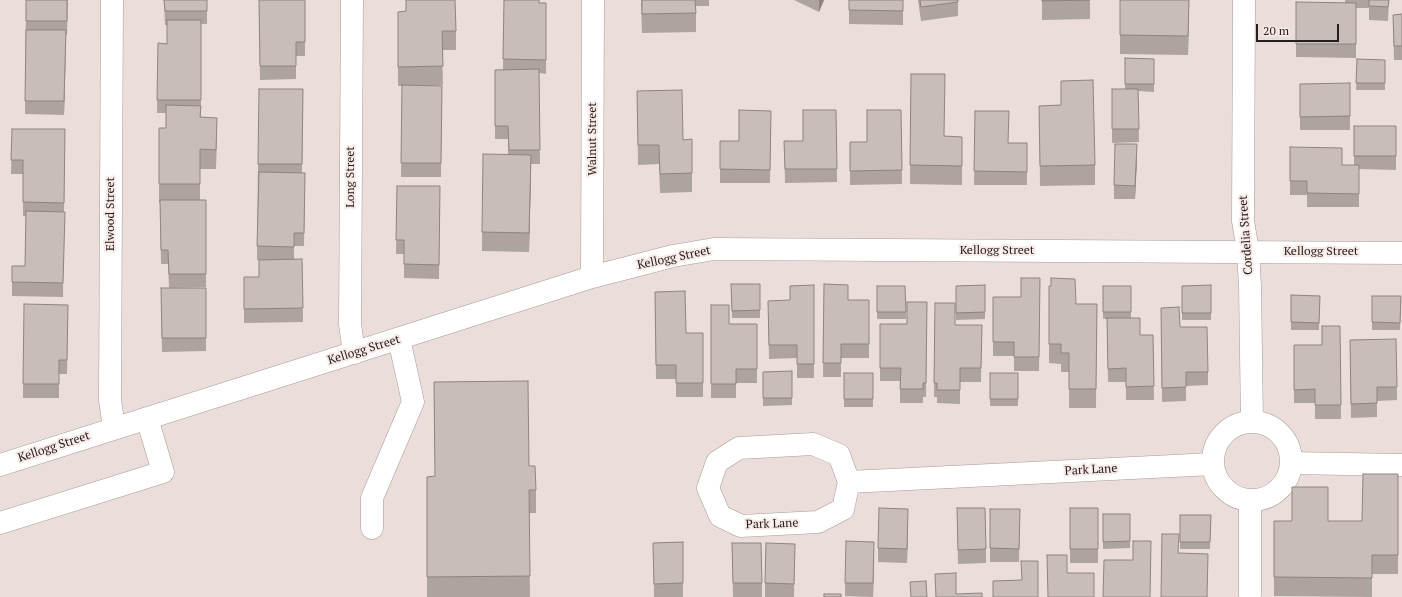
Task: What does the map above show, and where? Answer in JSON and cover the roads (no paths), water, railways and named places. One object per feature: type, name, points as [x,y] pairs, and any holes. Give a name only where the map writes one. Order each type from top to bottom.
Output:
[{"type":"street","name":"Elwood Street","points":[[112,0],[110,400],[114,428]]},
{"type":"street","name":"Long Street","points":[[352,0],[350,324],[354,353]]},
{"type":"street","name":"Walnut Street","points":[[592,277],[593,0]]},
{"type":"street","name":"Cordelia Street","points":[[1244,0],[1243,221],[1248,251],[1250,286],[1252,422]]},
{"type":"street","name":"Kellogg Street","points":[[0,465],[592,277],[673,256],[714,249],[1402,253]]},
{"type":"street","points":[[372,528],[372,498],[413,402],[399,339]]},
{"type":"street","points":[[0,523],[163,472],[147,418]]},
{"type":"street","points":[[1252,422],[1265,424],[1276,430],[1284,440],[1289,451],[1291,463],[1283,486],[1273,494],[1262,499],[1250,501],[1229,493],[1221,485],[1215,475],[1213,464],[1214,451],[1228,430],[1240,424],[1252,422]]},
{"type":"street","name":"Park Lane","points":[[813,444],[839,455],[849,482],[843,509],[818,522],[749,526],[741,526],[720,516],[708,488],[717,462],[739,448],[813,444]]},
{"type":"street","points":[[1291,463],[1402,465]]},
{"type":"street","name":"Park Lane","points":[[849,482],[1213,464]]},
{"type":"street","points":[[1250,501],[1250,594]]}]
